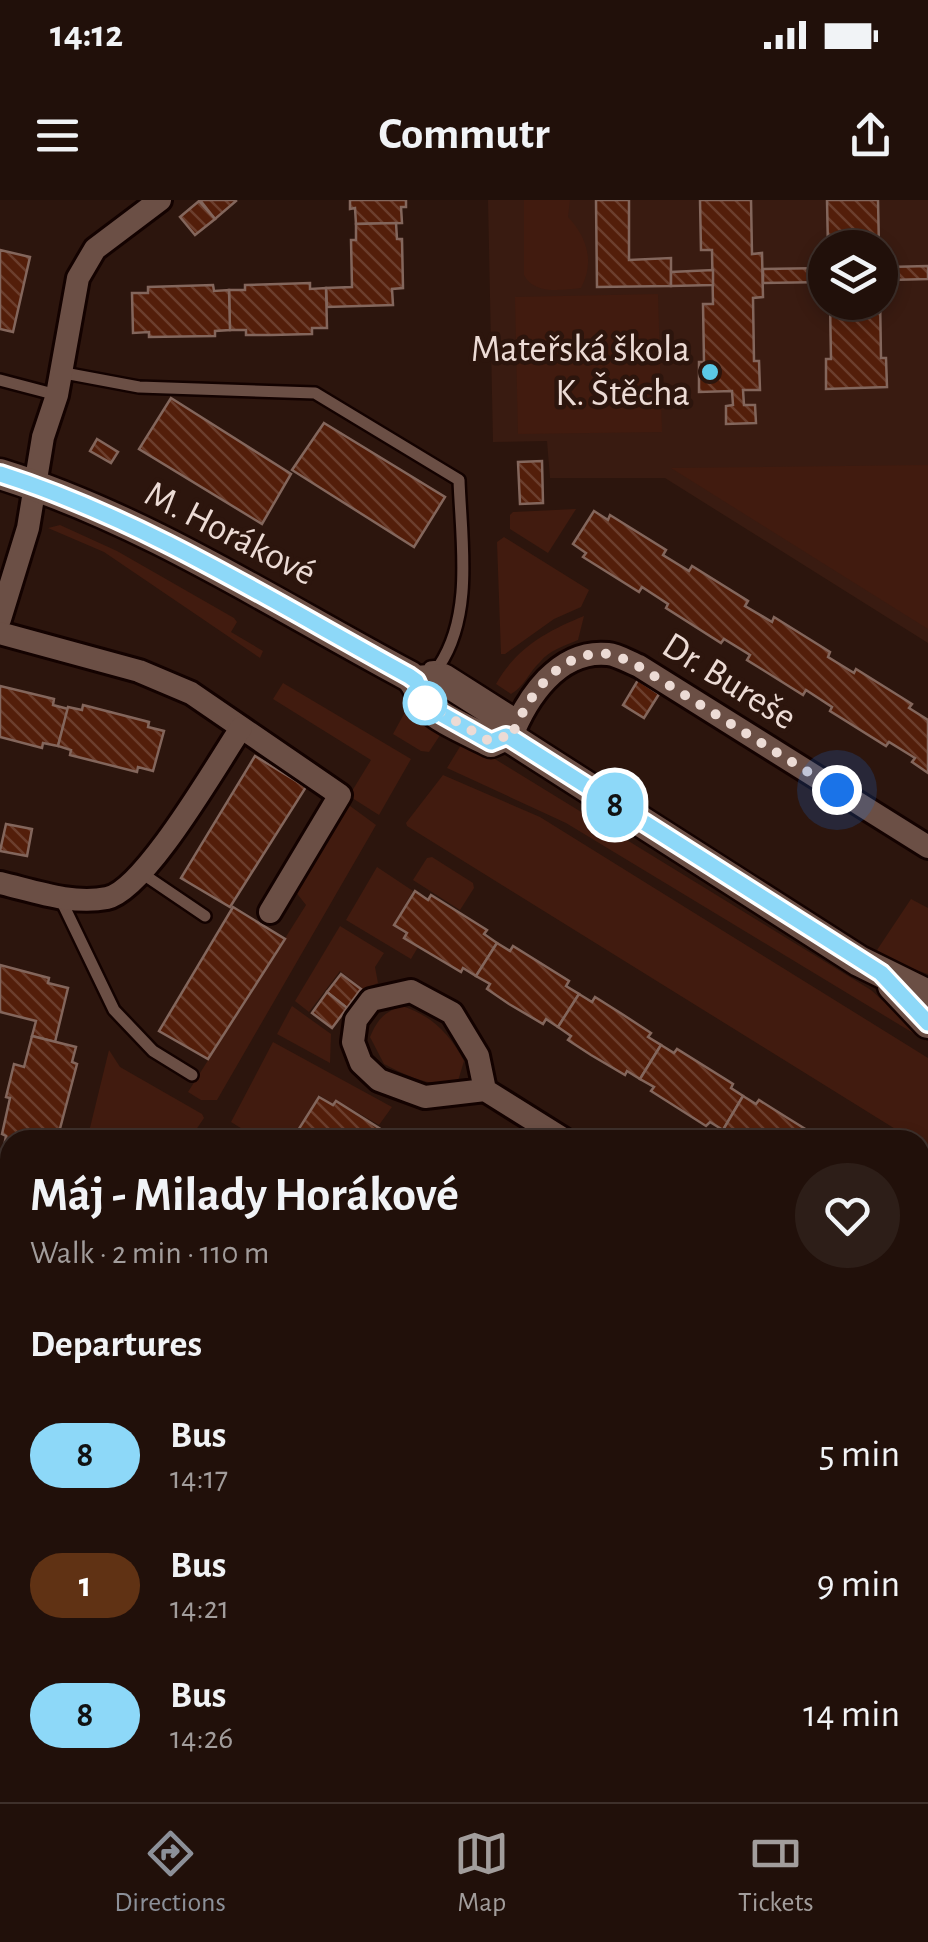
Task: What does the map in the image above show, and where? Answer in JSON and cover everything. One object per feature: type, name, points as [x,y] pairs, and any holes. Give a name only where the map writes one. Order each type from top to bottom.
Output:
[{"type":"street","points":[[0,619],[28,528],[43,437],[58,384],[78,278],[96,249],[160,200]]},
{"type":"street","name":"M. Horákové","points":[[0,474],[35,485],[130,527],[334,632],[408,677],[427,706],[443,716],[491,742],[508,737],[881,973],[928,994]]},
{"type":"street","points":[[0,633],[139,672],[191,693],[340,795],[270,912]]},
{"type":"street","name":"Dr. Bureše","points":[[508,737],[524,704],[557,670],[582,657],[609,654],[638,666],[928,847]]},
{"type":"street","points":[[0,883],[82,900],[112,897],[143,874],[241,728]]},
{"type":"street","name":"M. Horákové","points":[[881,973],[928,1023]]},
{"type":"street","points":[[485,1090],[478,1056],[452,1013],[411,991],[372,1000],[356,1020],[353,1042],[361,1063],[379,1080],[424,1097],[485,1090],[549,1130]]},
{"type":"lane","points":[[0,380],[315,393],[459,480],[462,595],[452,647],[439,666],[408,677]]},
{"type":"lane","points":[[143,874],[205,916]]},
{"type":"lane","points":[[59,896],[114,1010],[153,1051],[192,1075]]},
{"type":"shaded area","name":"Mateřská škola K. Štěcha","points":[[488,200],[928,200],[928,643],[665,478],[550,478],[547,441],[493,442]]},
{"type":"shaded area","points":[[524,200],[570,200],[568,217],[587,250],[588,269],[581,288],[541,288],[524,275]]},
{"type":"shaded area","points":[[658,294],[662,432],[518,434],[515,297]]},
{"type":"shaded area","points":[[928,465],[928,629],[671,468]]},
{"type":"shaded area","points":[[576,509],[548,553],[510,529],[513,512]]},
{"type":"shaded area","points":[[60,525],[117,551],[234,618],[237,622],[231,632],[263,651],[260,658],[104,552],[48,528]]},
{"type":"shaded area","points":[[504,537],[589,590],[581,607],[554,619],[501,654],[497,542]]},
{"type":"shaded area","points":[[584,616],[578,640],[548,654],[516,691],[511,694],[496,684],[513,660],[534,642]]},
{"type":"shaded area","points":[[283,683],[411,759],[379,815],[349,796],[371,760],[273,699]]},
{"type":"shaded area","points":[[405,712],[446,726],[429,752],[393,734]]},
{"type":"shaded area","points":[[464,740],[871,990],[928,1042],[566,823],[447,768]]},
{"type":"shaded area","points":[[443,775],[540,817],[928,1058],[928,1130],[897,1130],[406,823]]},
{"type":"shaded area","points":[[346,803],[376,825],[217,1100],[201,1100],[188,1092],[306,905],[295,891]]},
{"type":"shaded area","points":[[432,857],[473,883],[474,888],[460,910],[413,880],[427,858]]},
{"type":"shaded area","points":[[377,867],[413,891],[393,925],[405,934],[403,938],[418,947],[411,959],[346,920]]},
{"type":"shaded area","points":[[911,899],[928,908],[928,974],[893,962],[877,950]]},
{"type":"shaded area","points":[[340,926],[384,953],[375,967],[378,983],[363,989],[340,971],[309,1012],[295,1001]]},
{"type":"shaded area","points":[[292,1006],[331,1034],[330,1063],[277,1034]]},
{"type":"shaded area","points":[[402,1006],[431,1020],[452,1042],[464,1061],[458,1081],[430,1082],[384,1064],[370,1037],[382,1017]]},
{"type":"shaded area","points":[[273,1042],[392,1107],[379,1125],[336,1100],[333,1104],[319,1095],[297,1130],[244,1130],[231,1122]]},
{"type":"shaded area","points":[[109,1050],[120,1067],[204,1118],[196,1130],[89,1130]]},
{"type":"building","points":[[200,200],[235,200],[236,201],[215,219]]},
{"type":"building","points":[[350,200],[406,200],[406,207],[401,207],[402,223],[356,224]]},
{"type":"building","points":[[596,200],[629,200],[629,260],[671,258],[671,286],[597,287]]},
{"type":"building","points":[[700,200],[751,200],[752,254],[762,253],[763,297],[753,298],[754,361],[759,361],[760,390],[743,390],[744,405],[755,405],[756,423],[726,424],[726,406],[733,405],[732,391],[699,392],[699,362],[704,362],[703,304],[713,304],[712,250],[701,250]]},
{"type":"building","points":[[827,200],[878,200],[879,230],[828,230]]},
{"type":"building","points":[[199,201],[215,219],[195,235],[180,217]]},
{"type":"building","points":[[396,223],[397,239],[402,239],[403,288],[392,289],[393,305],[327,307],[326,288],[352,287],[351,240],[356,240],[356,224]]},
{"type":"building","points":[[0,250],[30,257],[13,332],[0,329]]},
{"type":"building","points":[[928,266],[928,279],[898,280],[898,267]]},
{"type":"building","points":[[808,268],[808,282],[763,283],[763,269]]},
{"type":"building","points":[[713,270],[713,285],[671,286],[671,272]]},
{"type":"building","points":[[310,283],[310,289],[326,288],[327,328],[312,328],[312,334],[271,335],[246,335],[246,330],[230,330],[229,290],[245,290],[245,285]]},
{"type":"building","points":[[213,285],[214,291],[229,290],[230,330],[215,331],[215,336],[149,337],[149,332],[133,333],[132,293],[148,293],[148,287]]},
{"type":"building","points":[[830,320],[880,320],[881,358],[886,358],[887,387],[826,389],[826,359],[831,359]]},
{"type":"building","points":[[171,398],[291,474],[262,524],[139,449]]},
{"type":"building","points":[[324,423],[445,497],[414,547],[292,470]]},
{"type":"building","points":[[97,439],[118,452],[111,463],[90,451]]},
{"type":"building","points":[[542,461],[543,503],[520,504],[518,462]]},
{"type":"building","points":[[594,511],[608,520],[610,515],[666,550],[663,555],[689,571],[692,566],[748,601],[745,606],[772,622],[774,617],[830,652],[828,657],[854,673],[856,669],[912,704],[909,708],[928,720],[928,773],[912,762],[915,758],[889,742],[886,746],[830,711],[832,707],[806,690],[803,695],[747,660],[750,655],[724,639],[721,643],[666,608],[668,604],[642,587],[639,592],[583,557],[586,553],[573,544]]},
{"type":"building","points":[[638,680],[659,694],[644,718],[623,705]]},
{"type":"building","points":[[0,686],[54,699],[53,705],[68,709],[58,746],[43,743],[42,748],[0,737]]},
{"type":"building","points":[[83,705],[149,722],[148,727],[164,731],[153,771],[138,767],[137,772],[70,755],[71,750],[58,746],[68,707],[82,710]]},
{"type":"building","points":[[255,756],[306,787],[230,907],[181,878]]},
{"type":"building","points":[[6,824],[32,829],[27,856],[0,851]]},
{"type":"building","points":[[415,891],[428,900],[431,895],[487,930],[484,934],[497,943],[476,976],[463,968],[461,972],[404,938],[407,933],[394,925]]},
{"type":"building","points":[[233,907],[285,939],[208,1059],[159,1031]]},
{"type":"building","points":[[497,943],[510,951],[513,946],[569,981],[566,986],[579,994],[558,1027],[546,1019],[543,1024],[509,1004],[476,976]]},
{"type":"building","points":[[0,965],[49,978],[48,983],[68,988],[55,1042],[32,1036],[36,1021],[0,1012]]},
{"type":"building","points":[[341,974],[361,989],[347,1008],[327,992]]},
{"type":"building","points":[[327,992],[347,1008],[332,1028],[312,1013]]},
{"type":"building","points":[[579,994],[592,1002],[595,997],[651,1033],[648,1037],[661,1045],[640,1079],[627,1071],[625,1075],[591,1055],[568,1040],[571,1036],[558,1027]]},
{"type":"building","points":[[32,1036],[76,1047],[72,1062],[77,1064],[60,1130],[3,1130],[14,1064],[24,1067]]},
{"type":"building","points":[[661,1045],[674,1053],[677,1049],[733,1084],[731,1088],[743,1096],[723,1130],[710,1122],[706,1126],[651,1091],[654,1087],[640,1079]]},
{"type":"building","points":[[743,1096],[756,1104],[759,1100],[807,1130],[723,1130]]},
{"type":"building","points":[[319,1097],[333,1105],[336,1101],[382,1130],[298,1130]]},
{"type":"bus line","name":"8","points":[[0,474],[35,485],[130,527],[334,632],[409,676],[416,681],[427,706],[491,742],[511,738],[881,973],[928,1023]]},
{"type":"place","name":"Mateřská škola K. Štěcha","points":[[710,372]]},
{"type":"route","points":[[425,703],[491,742],[511,738],[524,704],[557,670],[582,657],[609,654],[638,666],[837,790]]}]
